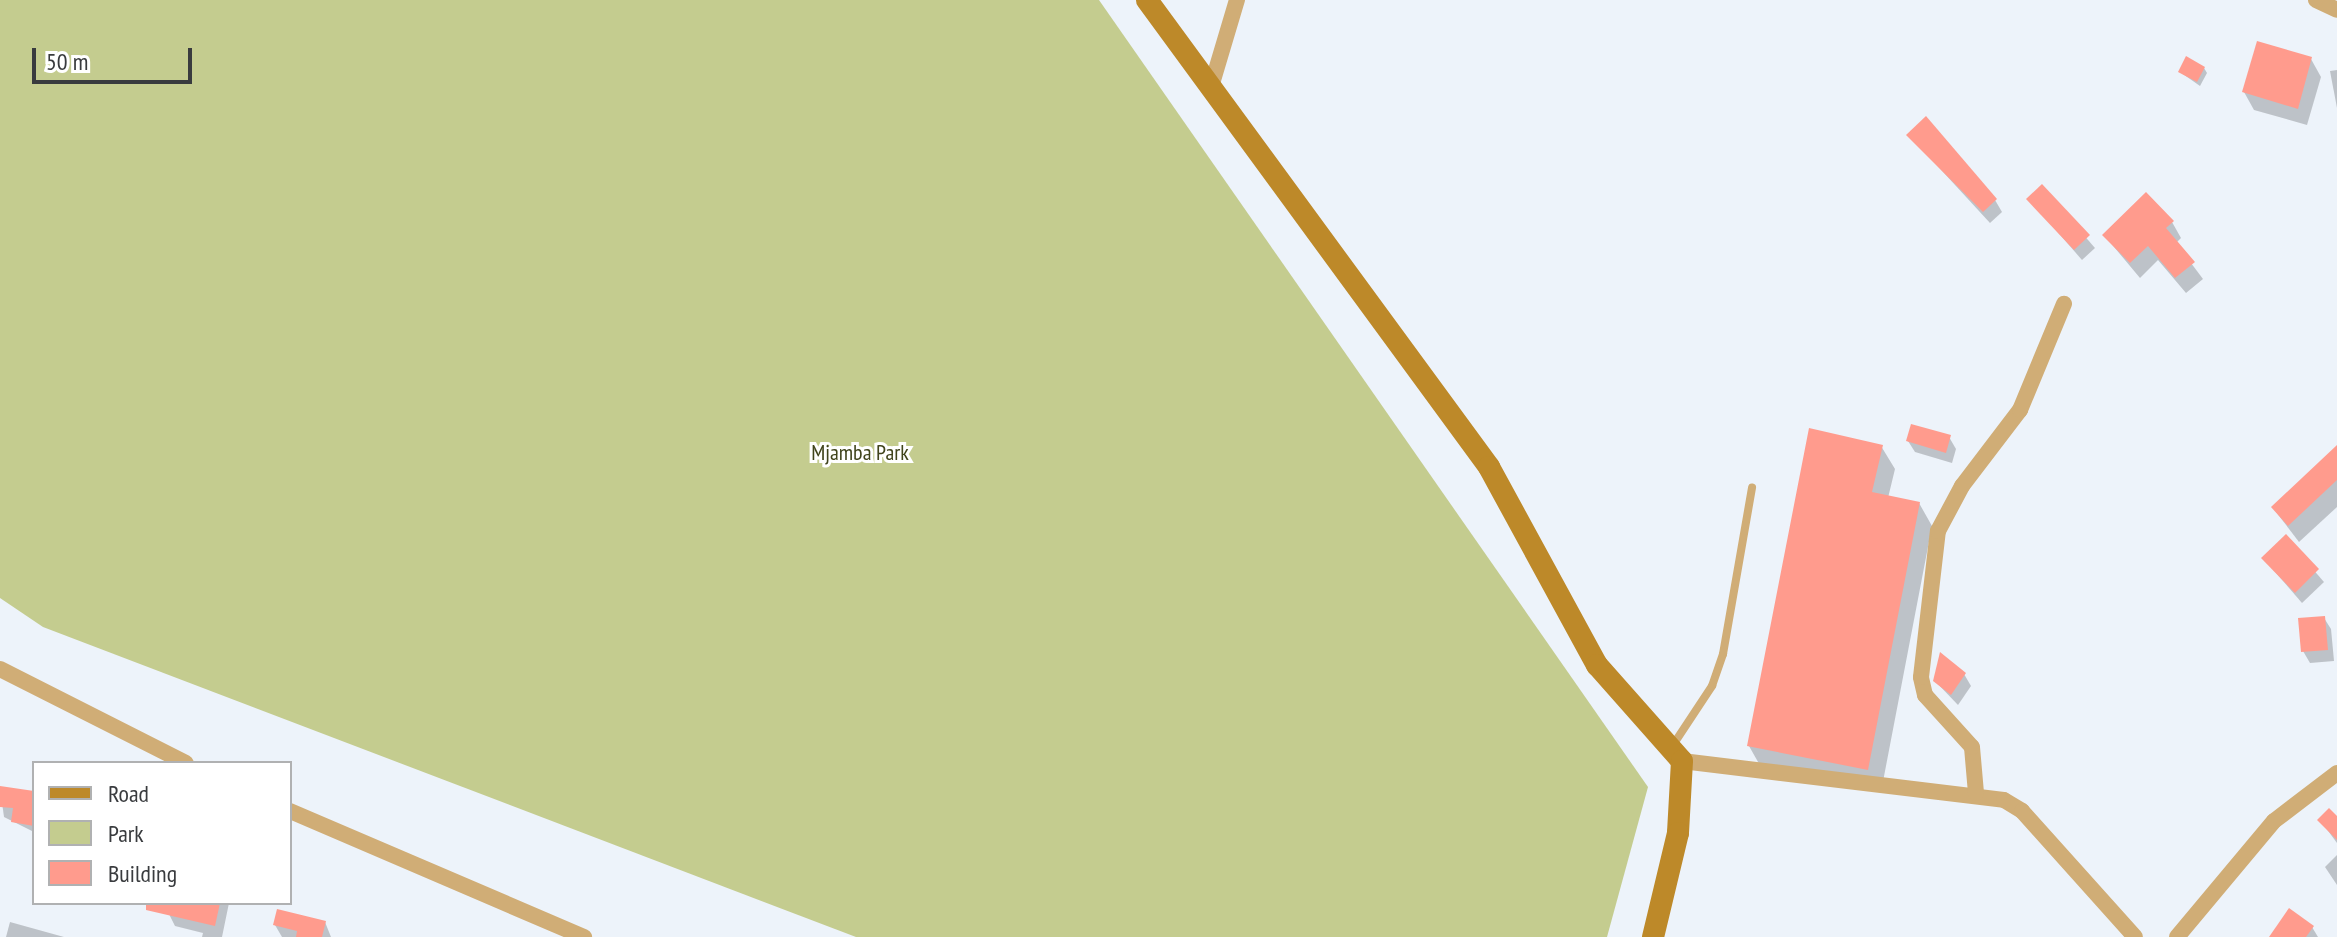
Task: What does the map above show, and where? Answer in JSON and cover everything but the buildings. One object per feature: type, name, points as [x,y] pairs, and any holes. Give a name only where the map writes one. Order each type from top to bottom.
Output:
[{"type":"main road","points":[[1147,0],[1489,467],[1597,665],[1677,753],[1680,822],[1653,937]]},
{"type":"street","points":[[1211,87],[1237,0]]},
{"type":"street","points":[[2316,0],[2337,10]]},
{"type":"street","points":[[1976,793],[1972,747],[1925,695],[1921,677],[1938,531],[1962,486],[2020,410],[2064,304]]},
{"type":"street","points":[[0,669],[182,761]]},
{"type":"street","points":[[1677,753],[1944,795],[1976,793],[2022,811],[2135,937]]},
{"type":"street","points":[[2177,937],[2274,821],[2337,773]]},
{"type":"street","points":[[292,812],[584,937]]},
{"type":"lane","points":[[1677,753],[1712,686],[1723,654],[1752,487]]},
{"type":"green space","name":"Mjamba Park","points":[[0,0],[1099,0],[1648,787],[1607,937],[856,937],[43,627],[0,598]]}]
